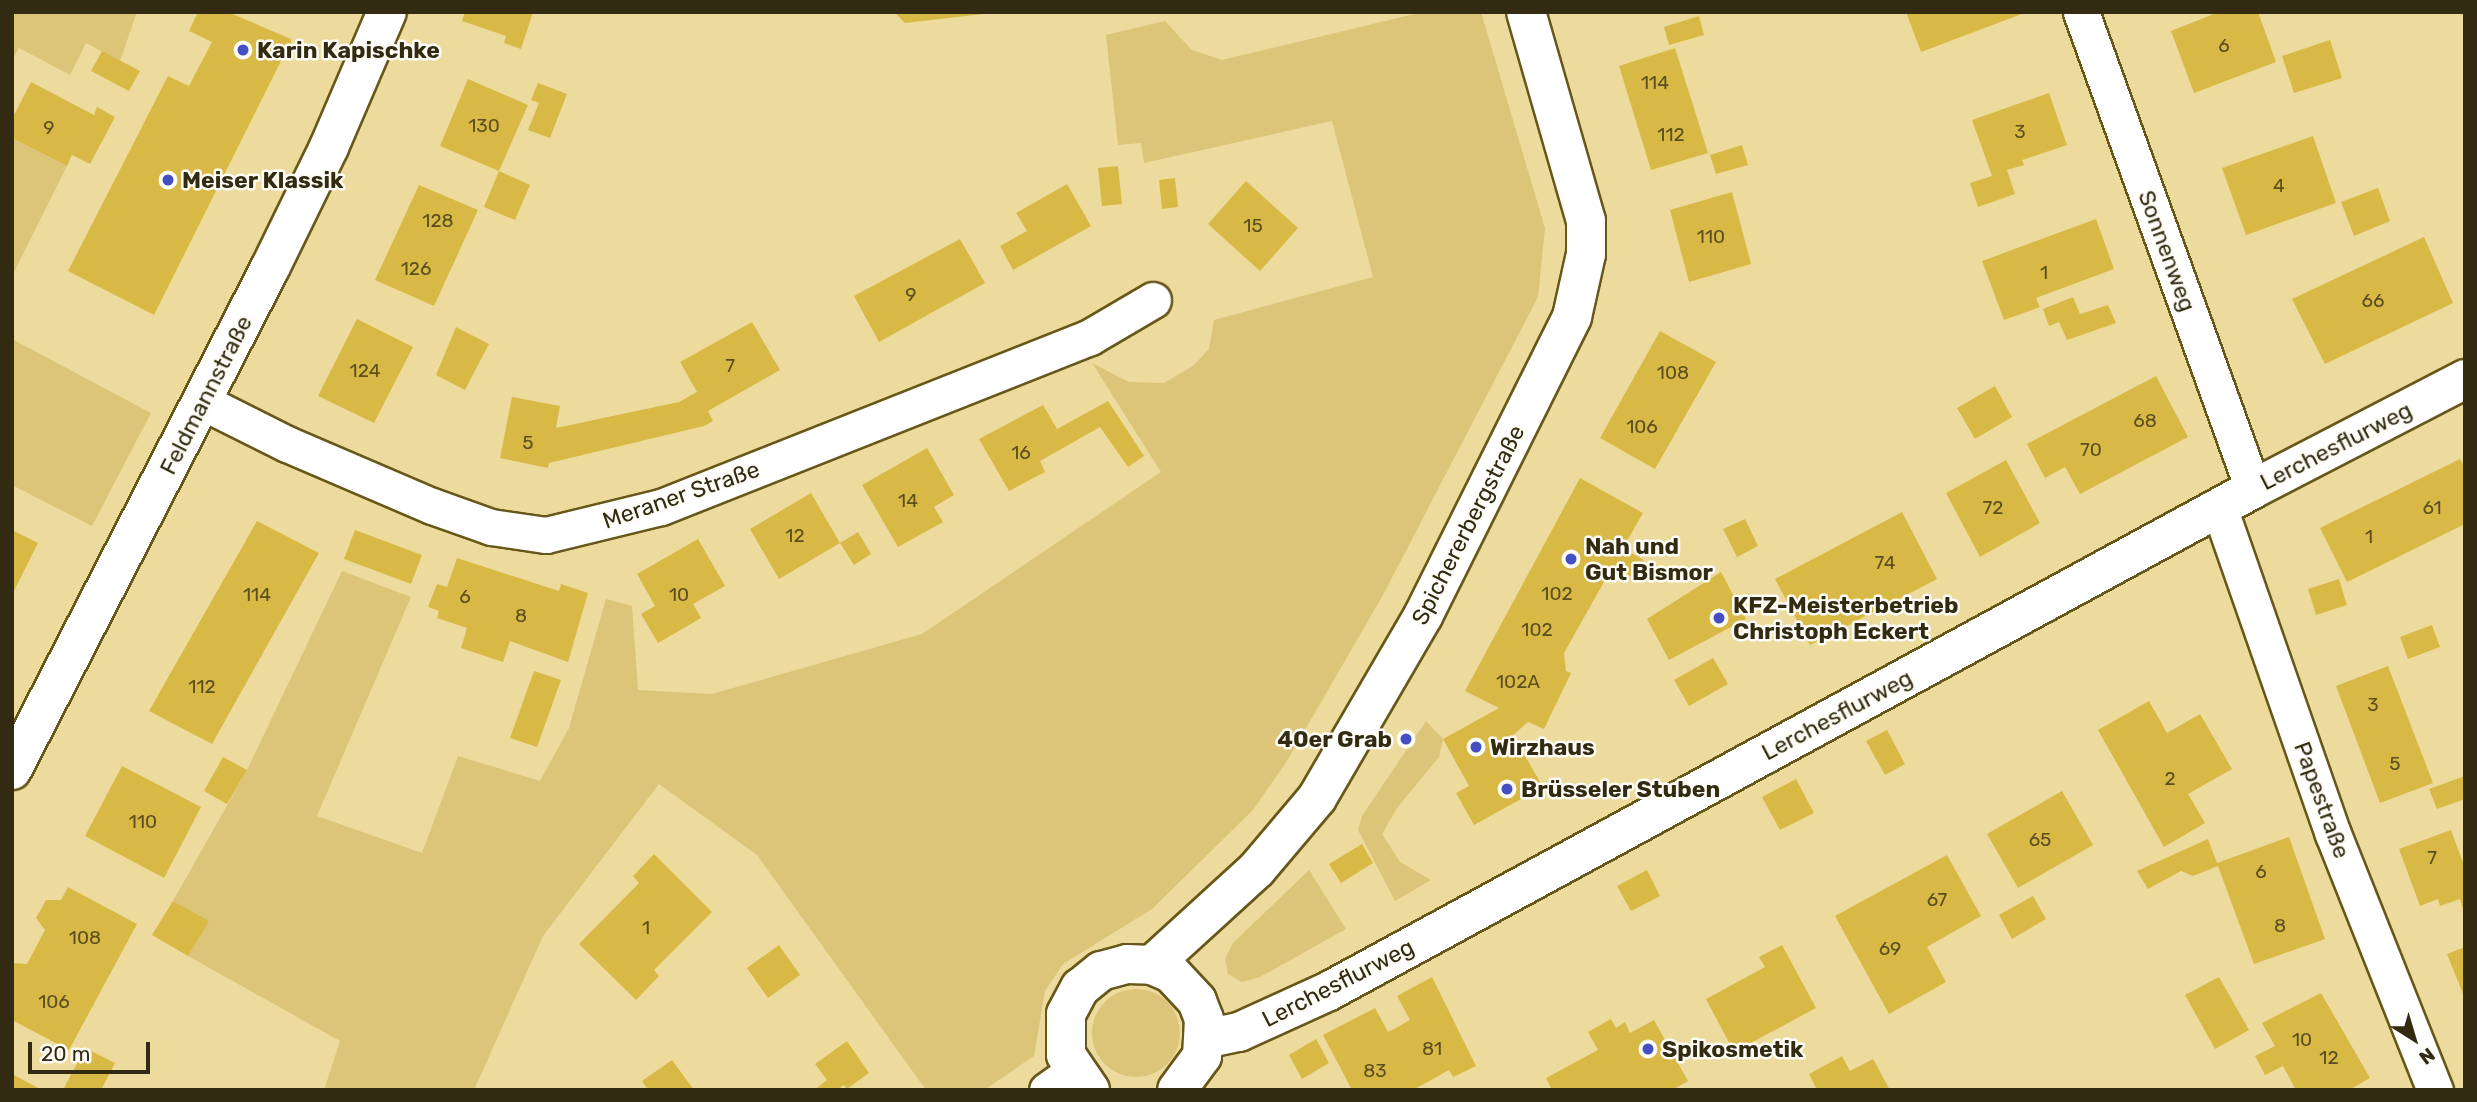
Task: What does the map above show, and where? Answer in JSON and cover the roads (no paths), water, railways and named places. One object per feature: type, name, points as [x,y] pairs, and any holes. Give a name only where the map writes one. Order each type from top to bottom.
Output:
[{"type":"street","name":"Feldmannstraße","points":[[12,770],[203,402],[329,147],[387,12]]},
{"type":"street","name":"Spichererbergstraße","points":[[1153,965],[1256,869],[1317,798],[1423,616],[1572,317],[1586,254],[1586,220],[1527,12]]},
{"type":"street","name":"Sonnenweg","points":[[2081,12],[2253,489]]},
{"type":"street","name":"Meraner Straße","points":[[203,402],[288,444],[432,506],[491,527],[546,535],[661,507],[1090,337],[1153,300]]},
{"type":"street","name":"Lerchesflurweg","points":[[1205,1039],[1239,1032],[1329,991],[2219,507],[2465,379]]},
{"type":"street","name":"Papestraße","points":[[2219,507],[2333,834],[2435,1090]]},
{"type":"street","points":[[1070,1084],[1063,1038],[1066,1014],[1080,988],[1101,971],[1126,964],[1153,965],[1186,985],[1197,1001],[1205,1039],[1194,1073],[1177,1090]]},
{"type":"place","name":"Karin Kapischke","points":[[243,50]]},
{"type":"place","name":"Meiser Klassik","points":[[168,180]]},
{"type":"place","name":"Nah und Gut Bismor","points":[[1571,559]]},
{"type":"place","name":"KFZ-Meisterbetrieb Christoph Eckert","points":[[1719,618]]},
{"type":"place","name":"40er Grab","points":[[1406,739]]},
{"type":"place","name":"Wirzhaus","points":[[1476,747]]},
{"type":"place","name":"Brüsseler Stuben","points":[[1507,789]]},
{"type":"place","name":"Spikosmetik","points":[[1648,1049]]}]
